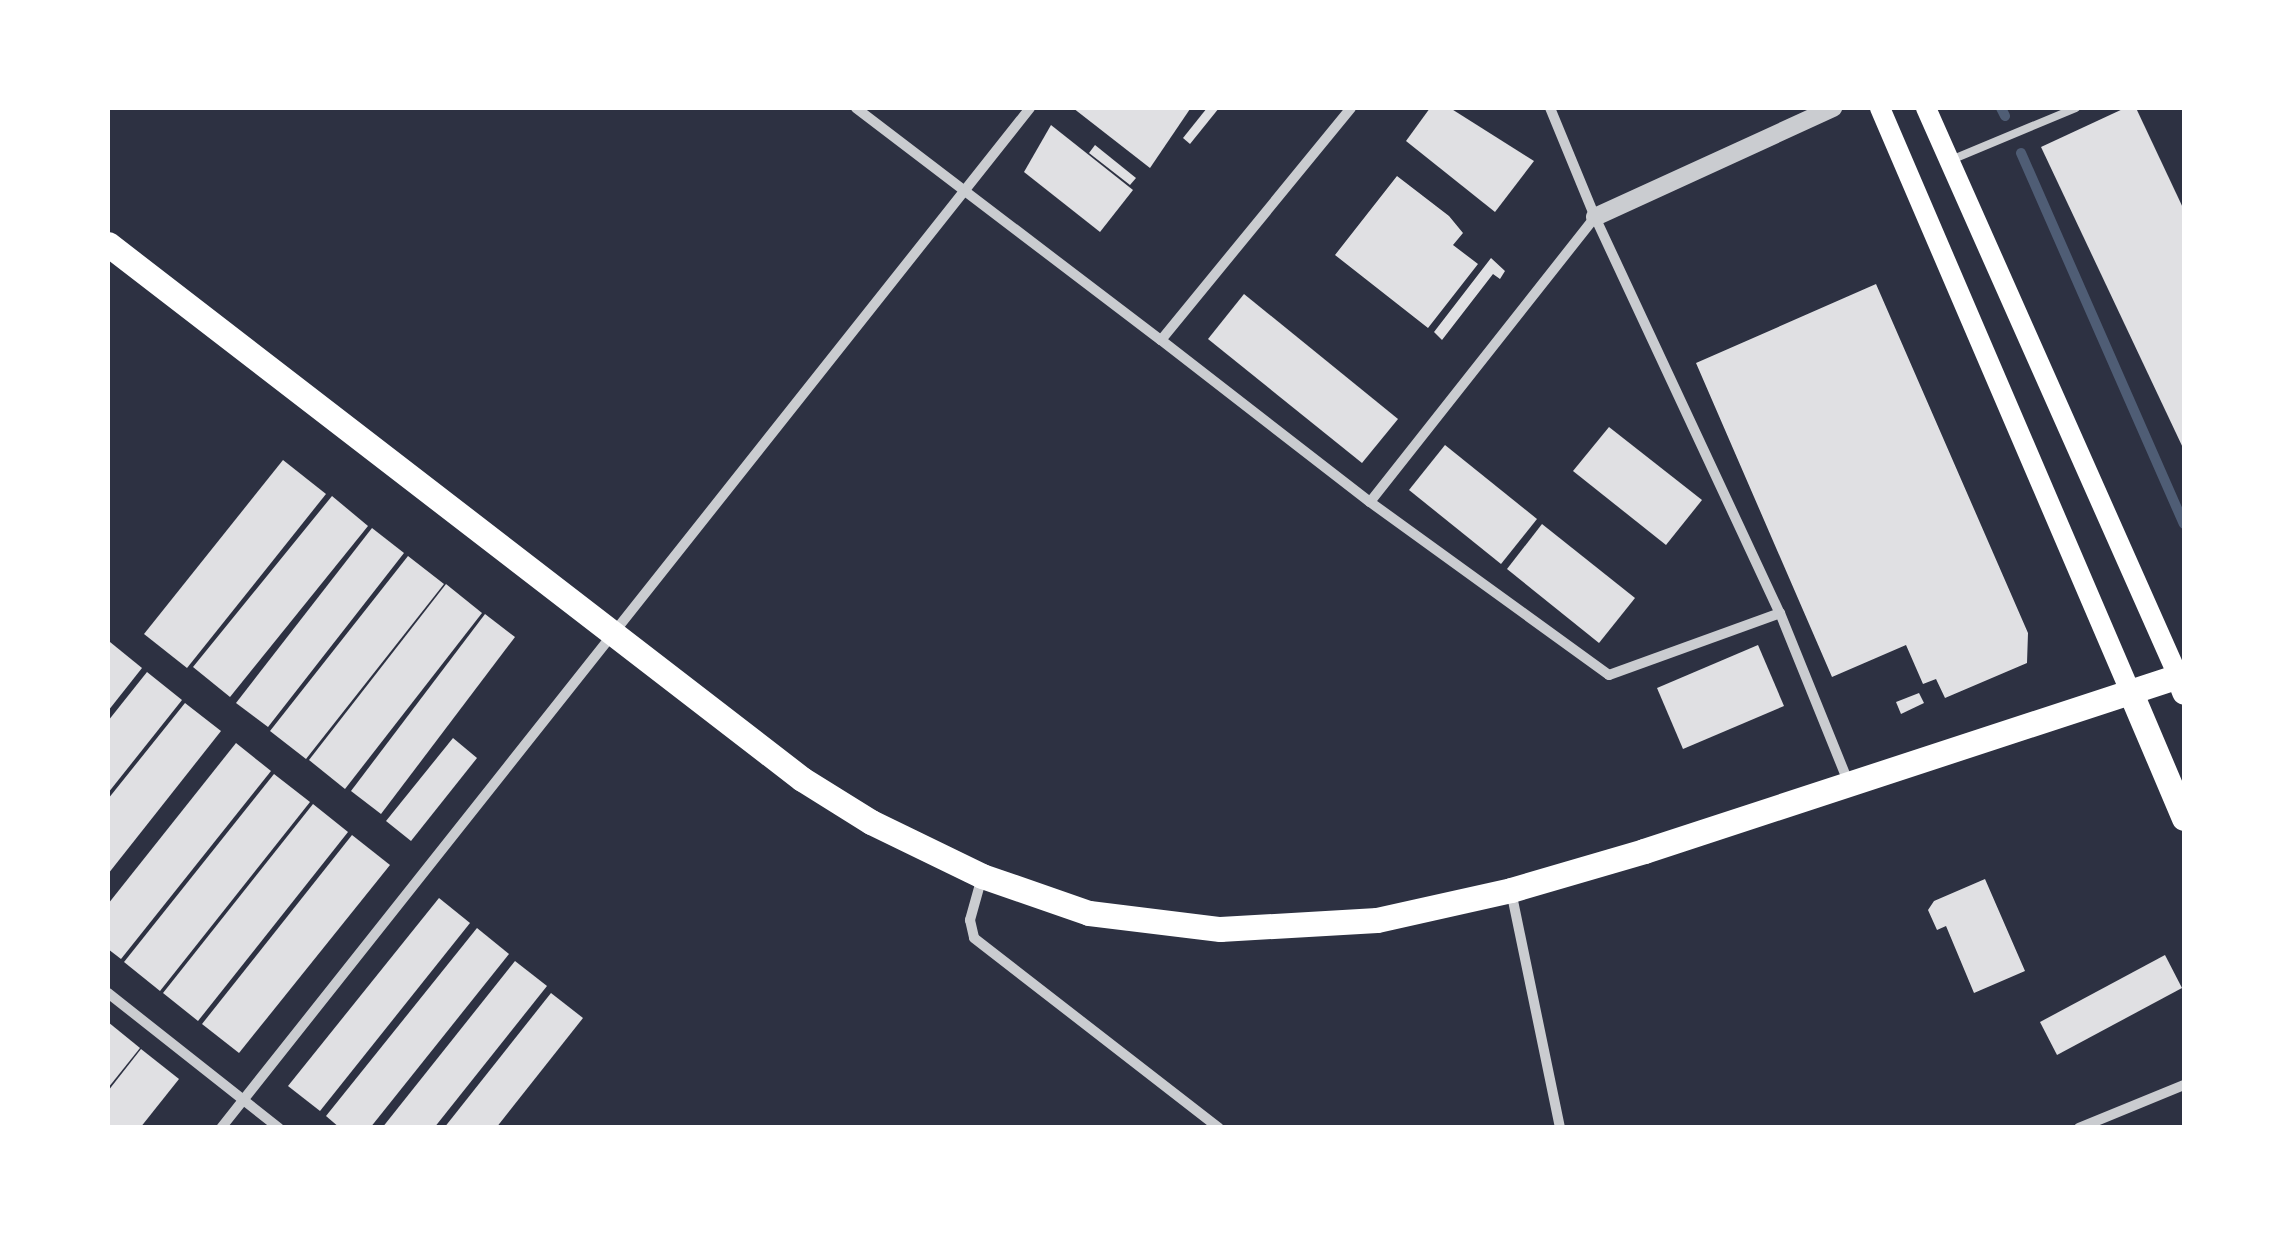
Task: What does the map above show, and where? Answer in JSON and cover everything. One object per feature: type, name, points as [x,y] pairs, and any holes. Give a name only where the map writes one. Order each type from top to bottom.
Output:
[{"type":"main road","points":[[1880,108],[2184,818]]},
{"type":"main road","points":[[108,244],[802,779],[871,822],[982,876],[1090,914],[1220,929],[1377,920],[1511,890],[1850,786],[2130,691],[2182,680],[1926,108]]},
{"type":"street","points":[[856,108],[1370,502],[1608,675],[1780,612]]},
{"type":"street","points":[[221,1128],[1030,108]]},
{"type":"street","points":[[1161,340],[1352,108]]},
{"type":"street","points":[[1550,108],[1594,217],[1780,612],[1850,786]]},
{"type":"street","points":[[1370,502],[1594,217],[1833,108]]},
{"type":"street","points":[[982,876],[970,920],[974,938],[1219,1128]]},
{"type":"street","points":[[1511,890],[1560,1128]]},
{"type":"street","points":[[108,992],[278,1128]]},
{"type":"street","points":[[2079,1128],[2184,1085]]},
{"type":"lane","points":[[1949,160],[2076,108]]},
{"type":"building","points":[[1073,108],[1188,108],[1190,109],[1150,168]]},
{"type":"building","points":[[1207,108],[1219,108],[1190,144],[1183,138]]},
{"type":"building","points":[[1430,108],[1450,108],[1534,161],[1495,212],[1406,141]]},
{"type":"building","points":[[2125,108],[2136,108],[2184,210],[2184,450],[2041,147]]},
{"type":"building","points":[[1051,125],[1133,190],[1100,232],[1024,172]]},
{"type":"building","points":[[1095,145],[1136,178],[1130,185],[1089,153]]},
{"type":"building","points":[[1397,176],[1449,216],[1463,233],[1453,245],[1478,264],[1428,328],[1335,255]]},
{"type":"building","points":[[1491,258],[1505,271],[1500,279],[1493,274],[1442,340],[1434,332]]},
{"type":"building","points":[[1876,284],[2028,633],[2027,663],[1945,698],[1936,679],[1923,684],[1906,645],[1832,677],[1696,363]]},
{"type":"building","points":[[1244,294],[1398,419],[1362,463],[1208,339]]},
{"type":"building","points":[[1609,427],[1702,500],[1666,545],[1573,471]]},
{"type":"building","points":[[1445,445],[1537,519],[1501,564],[1409,490]]},
{"type":"building","points":[[283,460],[326,494],[187,668],[144,634]]},
{"type":"building","points":[[332,496],[368,526],[230,697],[193,667]]},
{"type":"building","points":[[1542,524],[1635,598],[1599,643],[1507,569]]},
{"type":"building","points":[[372,528],[404,553],[268,727],[236,703]]},
{"type":"building","points":[[408,556],[444,584],[306,759],[270,731]]},
{"type":"building","points":[[446,584],[482,613],[345,789],[309,760]]},
{"type":"building","points":[[485,614],[515,637],[381,814],[351,791]]},
{"type":"building","points":[[110,642],[142,668],[108,711],[108,646]]},
{"type":"building","points":[[1758,645],[1784,706],[1683,749],[1657,688]]},
{"type":"building","points":[[147,672],[182,700],[108,793],[108,721]]},
{"type":"building","points":[[1919,693],[1924,703],[1901,714],[1896,702]]},
{"type":"building","points":[[185,703],[221,731],[108,874],[108,799]]},
{"type":"building","points":[[453,738],[477,758],[411,841],[386,821]]},
{"type":"building","points":[[236,743],[271,771],[121,959],[108,949],[108,904]]},
{"type":"building","points":[[274,774],[310,802],[160,991],[124,962]]},
{"type":"building","points":[[313,804],[348,832],[198,1021],[163,993]]},
{"type":"building","points":[[352,835],[390,865],[239,1053],[202,1024]]},
{"type":"building","points":[[1985,879],[2025,971],[1974,993],[1946,926],[1937,930],[1928,910],[1934,901]]},
{"type":"building","points":[[439,898],[470,923],[320,1111],[288,1086]]},
{"type":"building","points":[[477,928],[509,954],[370,1128],[340,1128],[326,1116]]},
{"type":"building","points":[[2165,955],[2182,988],[2057,1055],[2040,1022]]},
{"type":"building","points":[[515,961],[547,986],[434,1128],[382,1128]]},
{"type":"building","points":[[551,993],[583,1018],[496,1128],[444,1128]]},
{"type":"building","points":[[108,1022],[140,1048],[108,1088]]},
{"type":"building","points":[[141,1049],[179,1079],[140,1128],[108,1128],[108,1091]]},
{"type":"waterway","points":[[2001,108],[2005,116]]},
{"type":"waterway","points":[[2021,153],[2184,524]]}]
